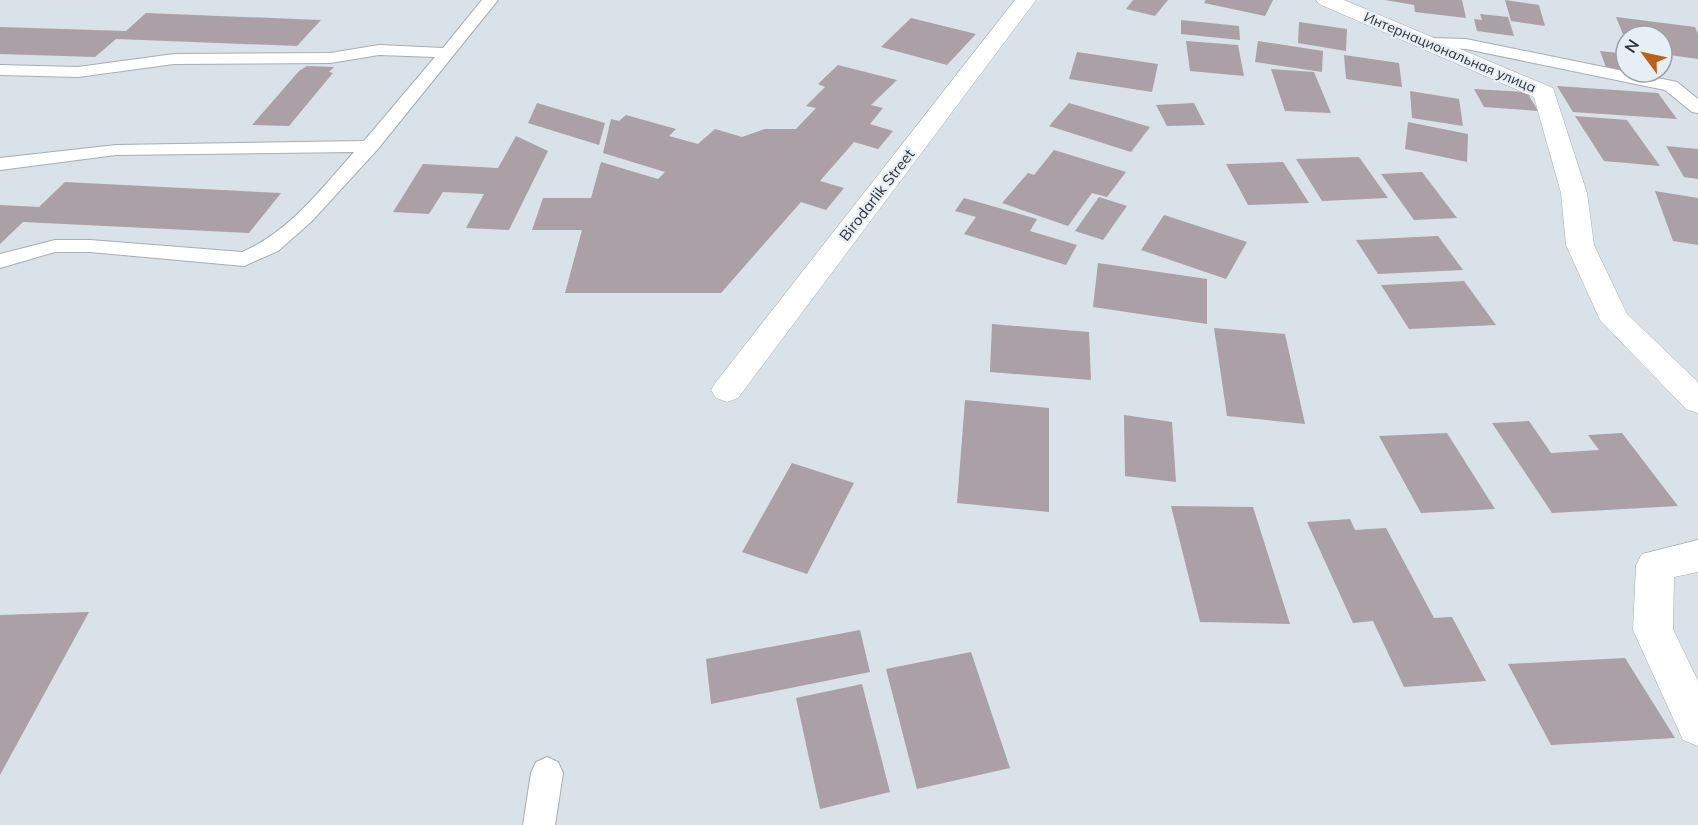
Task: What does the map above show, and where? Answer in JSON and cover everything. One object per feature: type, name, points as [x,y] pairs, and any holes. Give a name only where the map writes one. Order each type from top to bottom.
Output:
[{"type":"street","name":"Birodarlik Street","points":[[727,390],[1026,0]]},
{"type":"street","name":"Интернациональная улица","points":[[1326,0],[1545,93],[1574,193],[1580,244],[1615,320],[1698,401]]},
{"type":"street","points":[[1695,713],[1653,630],[1655,565],[1698,556]]},
{"type":"lane","points":[[0,261],[55,246],[90,246],[244,259],[261,253],[293,229],[371,146],[490,0]]},
{"type":"lane","points":[[1431,43],[1466,44],[1671,86],[1698,108]]},
{"type":"lane","points":[[0,70],[78,72],[174,59],[330,58],[379,50],[447,53]]},
{"type":"lane","points":[[0,164],[116,150],[371,146]]},
{"type":"lane","points":[[538,825],[547,773]]},
{"type":"building","points":[[1133,0],[1168,0],[1155,16],[1126,9]]},
{"type":"building","points":[[1206,0],[1273,0],[1265,16],[1204,3]]},
{"type":"building","points":[[1385,0],[1462,0],[1466,18],[1415,12],[1414,5]]},
{"type":"building","points":[[1505,0],[1539,5],[1545,26],[1511,21]]},
{"type":"building","points":[[146,13],[321,20],[297,46],[116,39],[95,57],[0,54],[0,27],[126,31]]},
{"type":"building","points":[[1480,14],[1508,17],[1514,36],[1477,31],[1474,19],[1482,20]]},
{"type":"building","points":[[1616,17],[1671,24],[1619,24]]},
{"type":"building","points":[[911,18],[976,34],[947,65],[881,47]]},
{"type":"building","points":[[1181,20],[1239,26],[1240,40],[1181,34]]},
{"type":"building","points":[[1299,22],[1347,29],[1346,51],[1298,43]]},
{"type":"building","points":[[1674,24],[1695,27],[1698,34],[1698,59],[1674,56]]},
{"type":"building","points":[[1186,41],[1238,45],[1244,76],[1190,71]]},
{"type":"building","points":[[1258,41],[1323,51],[1322,72],[1255,62]]},
{"type":"building","points":[[1600,51],[1614,53],[1614,71],[1607,70]]},
{"type":"building","points":[[1077,52],[1158,64],[1152,92],[1069,79]]},
{"type":"building","points":[[1344,55],[1399,63],[1402,87],[1346,79]]},
{"type":"building","points":[[838,65],[897,80],[871,105],[883,108],[870,124],[893,131],[878,149],[854,142],[820,181],[844,188],[826,210],[801,202],[721,293],[565,293],[582,230],[532,230],[543,198],[591,198],[601,162],[658,179],[665,172],[603,153],[611,119],[619,121],[626,115],[676,129],[669,136],[698,144],[715,129],[742,137],[765,129],[796,129],[816,108],[806,106],[825,87],[818,84]]},
{"type":"building","points":[[307,66],[334,67],[329,72],[333,73],[289,126],[252,125],[299,71]]},
{"type":"building","points":[[1271,69],[1314,72],[1331,113],[1285,111]]},
{"type":"building","points":[[1557,86],[1658,93],[1677,119],[1573,112]]},
{"type":"building","points":[[1474,89],[1527,92],[1538,111],[1484,107]]},
{"type":"building","points":[[1410,91],[1459,99],[1463,126],[1412,118]]},
{"type":"building","points":[[537,103],[605,123],[599,145],[528,123]]},
{"type":"building","points":[[1069,103],[1150,127],[1131,152],[1049,126]]},
{"type":"building","points":[[1194,103],[1205,125],[1167,126],[1156,105]]},
{"type":"building","points":[[1575,116],[1627,120],[1660,166],[1604,161]]},
{"type":"building","points":[[1408,122],[1468,134],[1467,162],[1405,149]]},
{"type":"building","points":[[516,136],[548,151],[509,230],[466,228],[484,194],[443,192],[429,214],[393,212],[423,164],[498,168]]},
{"type":"building","points":[[1666,146],[1698,149],[1698,179],[1684,177]]},
{"type":"building","points":[[1054,150],[1126,172],[1107,197],[1092,193],[1068,226],[1002,203],[1028,173],[1034,175]]},
{"type":"building","points":[[1359,157],[1388,198],[1322,201],[1296,159]]},
{"type":"building","points":[[1283,162],[1309,203],[1248,205],[1226,164]]},
{"type":"building","points":[[1422,172],[1457,218],[1414,220],[1381,174]]},
{"type":"building","points":[[65,182],[281,193],[249,233],[23,222],[0,244],[0,205],[39,207]]},
{"type":"building","points":[[1655,191],[1698,198],[1698,245],[1673,241]]},
{"type":"building","points":[[1099,197],[1127,206],[1103,240],[1075,231]]},
{"type":"building","points":[[964,198],[1037,219],[1030,231],[1077,245],[1066,265],[964,234],[976,217],[955,211]]},
{"type":"building","points":[[1164,215],[1247,242],[1226,279],[1141,250]]},
{"type":"building","points":[[1438,236],[1463,270],[1378,274],[1356,240]]},
{"type":"building","points":[[1098,263],[1207,279],[1207,324],[1093,307]]},
{"type":"building","points":[[1464,281],[1496,325],[1409,329],[1381,285]]},
{"type":"building","points":[[992,324],[1089,332],[1091,380],[990,372]]},
{"type":"building","points":[[1214,328],[1285,334],[1305,424],[1227,416]]},
{"type":"building","points":[[965,400],[1049,408],[1049,512],[957,503]]},
{"type":"building","points":[[1124,415],[1172,422],[1176,482],[1125,476]]},
{"type":"building","points":[[1529,421],[1551,453],[1599,450],[1588,435],[1622,433],[1678,506],[1552,513],[1492,423]]},
{"type":"building","points":[[1447,433],[1495,509],[1421,513],[1379,436]]},
{"type":"building","points":[[792,463],[854,483],[807,574],[742,552]]},
{"type":"building","points":[[1171,506],[1253,507],[1290,624],[1200,622]]},
{"type":"building","points":[[1350,519],[1355,530],[1386,528],[1434,618],[1452,617],[1486,681],[1404,687],[1373,621],[1353,623],[1307,522]]},
{"type":"building","points":[[89,612],[0,775],[0,615]]},
{"type":"building","points":[[860,630],[870,672],[711,704],[706,659]]},
{"type":"building","points":[[971,652],[1010,768],[917,789],[886,669]]},
{"type":"building","points":[[1625,658],[1675,738],[1551,745],[1508,664]]},
{"type":"building","points":[[862,684],[890,792],[820,809],[796,698]]}]
